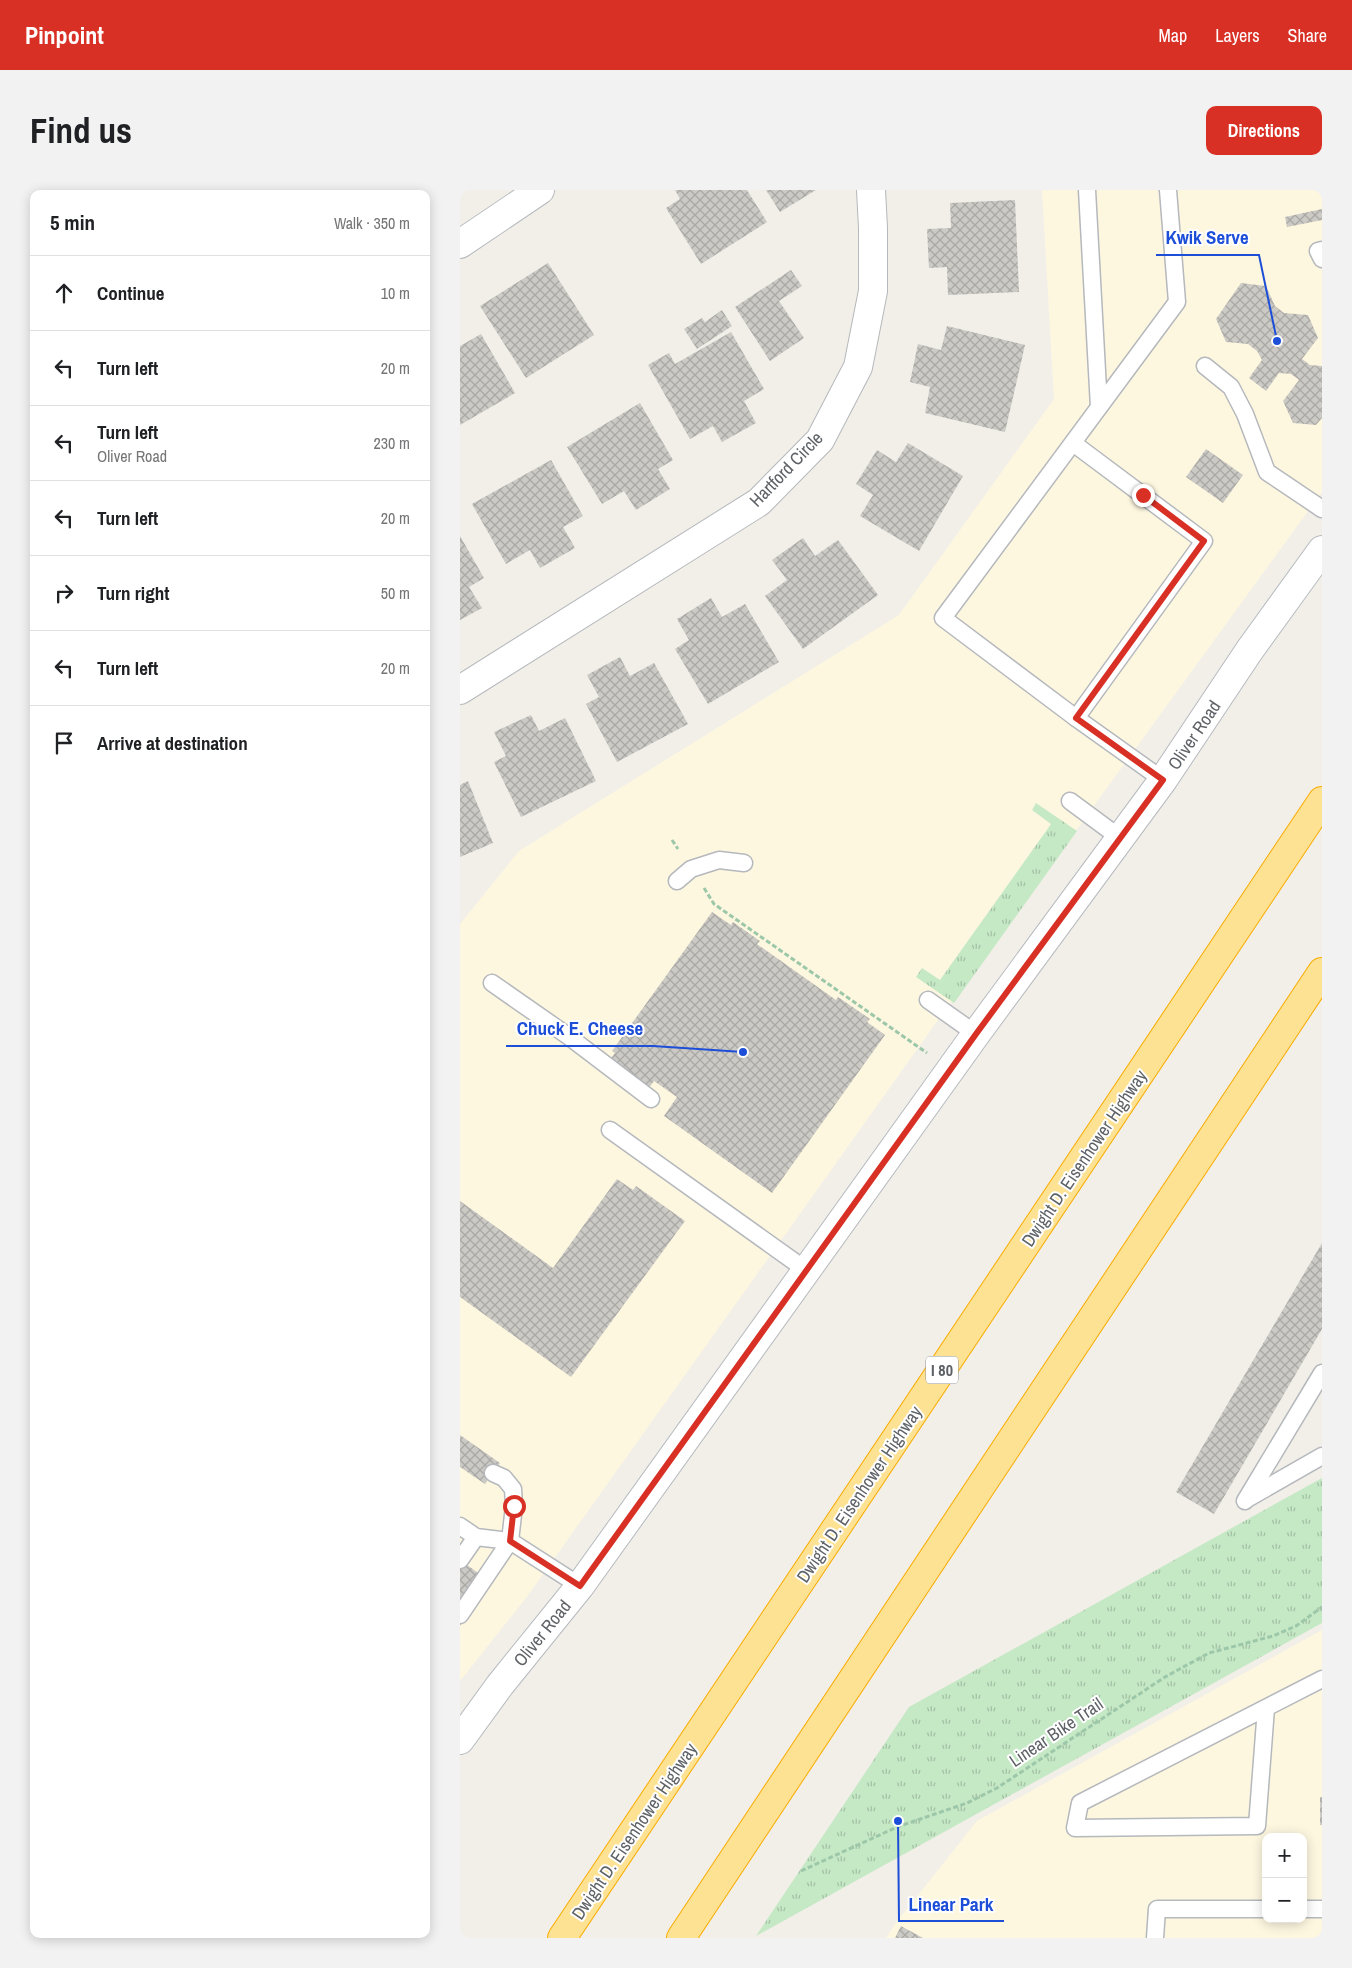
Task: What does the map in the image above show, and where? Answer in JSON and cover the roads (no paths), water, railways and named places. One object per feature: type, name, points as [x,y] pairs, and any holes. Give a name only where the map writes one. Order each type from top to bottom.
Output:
[{"type":"highway","name":"Dwight D. Eisenhower Highway","points":[[562,1938],[1322,801]]},
{"type":"highway","points":[[681,1938],[1322,972]]},
{"type":"main road","points":[[460,244],[540,190]]},
{"type":"main road","name":"Hartford Circle","points":[[460,690],[759,502],[820,440],[858,367],[873,291],[871,190]]},
{"type":"main road","name":"Oliver Road","points":[[460,1740],[500,1685],[580,1586],[976,1034],[1163,780],[1249,651],[1322,550]]},
{"type":"lane","points":[[1087,190],[1099,407]]},
{"type":"lane","points":[[1163,780],[1076,718],[943,618],[1177,302],[1168,190]]},
{"type":"lane","points":[[1322,250],[1318,251],[1322,259]]},
{"type":"lane","points":[[1205,366],[1231,387],[1245,414],[1267,472],[1322,509]]},
{"type":"lane","points":[[1073,443],[1204,541],[1076,718]]},
{"type":"lane","points":[[1070,801],[1120,838]]},
{"type":"lane","points":[[677,881],[691,869],[719,860],[744,862]]},
{"type":"lane","points":[[492,983],[568,1036],[651,1099]]},
{"type":"lane","points":[[928,1000],[976,1034]]},
{"type":"lane","points":[[610,1130],[806,1270]]},
{"type":"lane","points":[[1322,1373],[1245,1500],[1322,1456]]},
{"type":"lane","points":[[460,1615],[510,1541],[514,1506],[513,1489],[504,1478],[494,1473]]},
{"type":"lane","points":[[460,1526],[476,1537],[510,1541],[580,1586]]},
{"type":"lane","points":[[460,1560],[476,1537]]},
{"type":"lane","points":[[1266,1708],[1257,1826],[1075,1828],[1080,1803],[1322,1679]]},
{"type":"lane","points":[[1156,1938],[1157,1909],[1262,1909]]},
{"type":"lane","points":[[1307,1910],[1322,1910]]},
{"type":"place","name":"Kwik Serve","points":[[1277,341]]},
{"type":"place","name":"Chuck E. Cheese","points":[[743,1052]]},
{"type":"place","name":"Linear Park","points":[[898,1821]]}]
